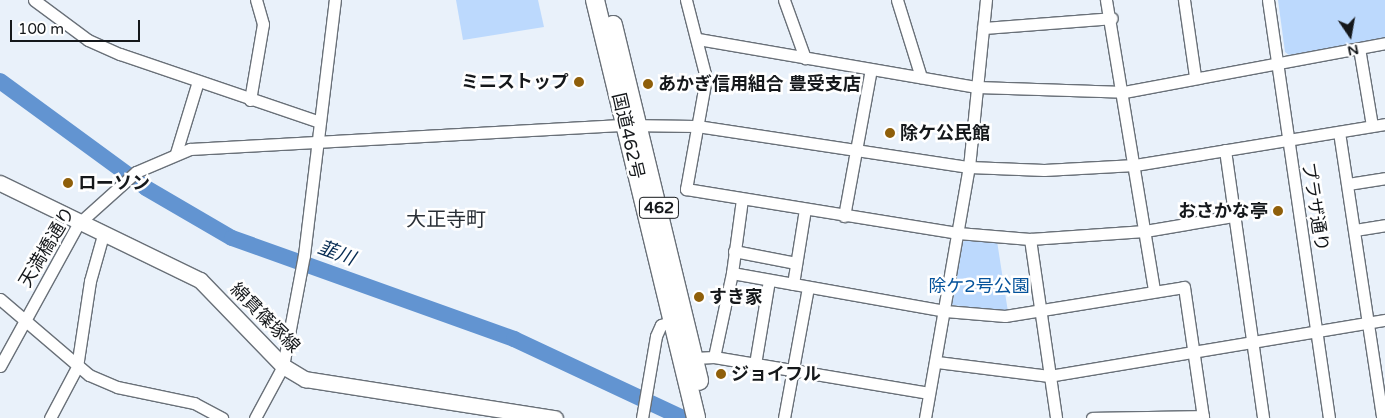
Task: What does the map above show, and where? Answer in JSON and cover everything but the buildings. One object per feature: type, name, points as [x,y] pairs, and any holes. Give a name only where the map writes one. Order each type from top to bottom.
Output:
[{"type":"highway","name":"国道462号","points":[[596,0],[694,358],[701,416]]},
{"type":"highway","name":"国道462号","points":[[607,0],[672,321],[701,416]]},
{"type":"main road","name":"綿貫篠塚線","points":[[0,183],[78,224],[200,280],[284,366],[305,379],[518,415],[555,418]]},
{"type":"street","points":[[34,0],[88,40],[250,100],[320,122]]},
{"type":"street","points":[[250,100],[263,24],[256,0]]},
{"type":"street","points":[[255,418],[284,366],[304,255],[335,0]]},
{"type":"street","points":[[686,0],[698,39],[706,78],[686,190],[958,233],[1030,238],[1145,231],[1233,216]]},
{"type":"street","points":[[784,0],[806,58]]},
{"type":"street","points":[[897,0],[921,77]]},
{"type":"street","points":[[925,418],[937,362],[969,167],[986,0]]},
{"type":"street","points":[[1106,0],[1112,18],[1154,290]]},
{"type":"street","points":[[1184,0],[1195,76]]},
{"type":"street","name":"プラザ通り","points":[[1268,0],[1329,418]]},
{"type":"street","points":[[983,28],[1112,18]]},
{"type":"street","points":[[698,39],[977,87],[1124,92],[1195,76],[1385,43]]},
{"type":"street","points":[[1359,48],[1372,126]]},
{"type":"street","points":[[844,216],[871,69]]},
{"type":"street","points":[[176,153],[198,81]]},
{"type":"street","name":"天満橋通り","points":[[0,366],[78,224],[121,182],[136,172],[176,153],[228,144],[632,126],[697,126],[969,167],[1044,170],[1135,165],[1385,124]]},
{"type":"street","points":[[1339,132],[1370,322],[1382,418]]},
{"type":"street","points":[[1225,150],[1263,418]]},
{"type":"street","points":[[1348,184],[1385,178]]},
{"type":"street","points":[[714,357],[732,273],[742,199]]},
{"type":"street","points":[[793,284],[805,209]]},
{"type":"street","points":[[1355,230],[1385,225]]},
{"type":"street","points":[[50,418],[77,367],[90,281],[103,235]]},
{"type":"street","points":[[1030,238],[1048,376],[1056,418]]},
{"type":"street","points":[[734,251],[796,263]]},
{"type":"street","points":[[732,273],[945,311],[1005,316],[1154,290],[1184,287],[1203,417],[1092,418]]},
{"type":"street","points":[[755,364],[769,280]]},
{"type":"street","points":[[784,418],[808,287]]},
{"type":"street","points":[[0,299],[23,322],[77,367],[117,386],[194,403],[222,418]]},
{"type":"street","points":[[937,362],[1048,376],[1251,344],[1385,320]]},
{"type":"street","points":[[642,418],[656,336],[662,326],[672,321]]},
{"type":"street","points":[[694,358],[714,357],[929,393]]},
{"type":"green space","points":[[456,0],[538,0],[544,27],[463,40]]},
{"type":"green space","points":[[1278,0],[1385,0],[1385,39],[1289,55],[1285,52]]},
{"type":"green space","name":"除ケ2号公園","points":[[969,239],[997,241],[1008,312],[952,305],[963,242]]},
{"type":"waterway","name":"韮川","points":[[0,81],[146,188],[232,238],[514,339],[683,418]]},
{"type":"place","name":"ミニストップ","points":[[579,82]]},
{"type":"place","name":"あかぎ信用組合 豊受支店","points":[[648,84]]},
{"type":"place","name":"除ケ公民館","points":[[890,133]]},
{"type":"place","name":"ローソン","points":[[68,183]]},
{"type":"place","name":"おさかな亭","points":[[1278,211]]},
{"type":"place","name":"すき家","points":[[699,297]]},
{"type":"place","name":"ジョイフル","points":[[721,374]]},
{"type":"district","name":"大正寺町","points":[[446,220]]}]
